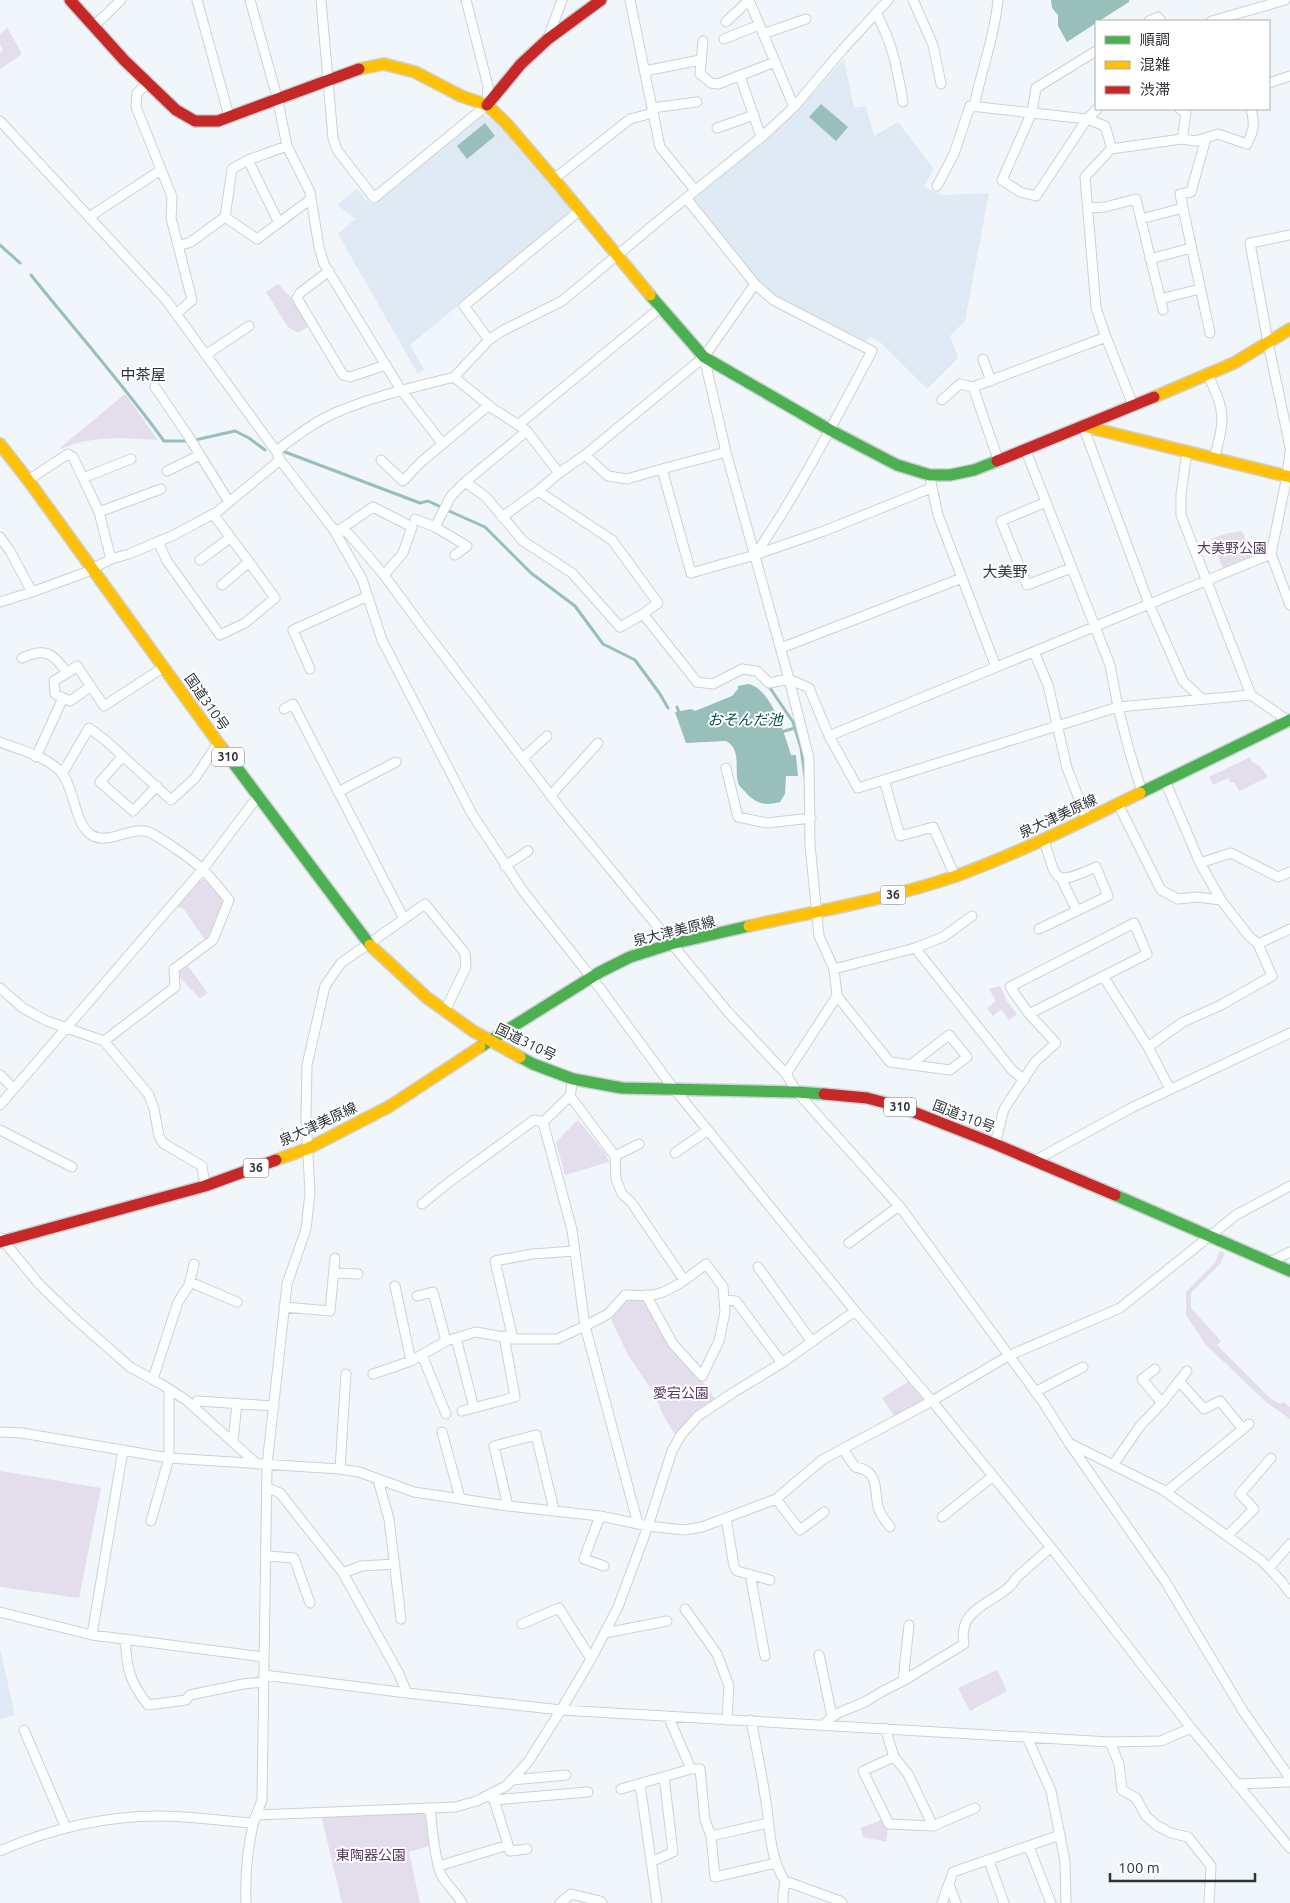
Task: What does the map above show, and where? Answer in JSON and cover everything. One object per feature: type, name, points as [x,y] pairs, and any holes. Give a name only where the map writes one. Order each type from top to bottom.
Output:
[{"type":"main road","points":[[70,0],[93,27],[148,83],[177,110],[195,121],[206,123],[352,70],[384,64],[415,72],[461,96],[487,105],[506,123],[689,343],[704,357],[830,430],[897,465],[930,475],[950,475],[999,462],[1208,375],[1234,363],[1290,329]]},
{"type":"main road","points":[[487,105],[521,64],[548,39],[601,0]]},
{"type":"main road","points":[[1083,426],[1288,477]]},
{"type":"main road","name":"国道310号","points":[[0,444],[164,666],[218,743],[369,944],[395,970],[445,1012],[488,1041],[533,1064],[573,1079],[622,1088],[797,1092],[867,1098],[901,1107],[995,1144],[1290,1271]]},
{"type":"main road","name":"泉大津美原線","points":[[1,1239],[205,1186],[308,1148],[390,1106],[488,1041],[591,978],[630,957],[671,944],[894,894],[955,876],[1044,840],[1290,720]]},
{"type":"street","points":[[93,27],[121,0]]},
{"type":"street","points":[[197,0],[229,116]]},
{"type":"street","points":[[250,0],[278,97],[287,146],[310,192],[319,247],[328,271],[402,390],[442,443]]},
{"type":"street","points":[[321,0],[333,138],[337,150],[374,198],[487,105],[488,86],[466,0]]},
{"type":"street","points":[[548,39],[562,0]]},
{"type":"street","points":[[630,0],[660,146],[695,190]]},
{"type":"street","points":[[726,22],[749,0],[794,107]]},
{"type":"street","points":[[913,0],[933,45],[942,84]]},
{"type":"street","points":[[974,106],[996,20],[998,0]]},
{"type":"street","points":[[1225,20],[1285,0]]},
{"type":"street","points":[[0,602],[93,569],[111,559],[158,542],[213,514],[229,502],[301,433],[340,410],[402,390],[454,377],[489,340],[502,331],[562,301],[761,137],[794,107],[887,1]]},
{"type":"street","points":[[876,13],[888,35],[895,59],[903,102]]},
{"type":"street","points":[[724,39],[806,19]]},
{"type":"street","points":[[703,42],[700,74],[711,83],[718,84],[775,62]]},
{"type":"street","points":[[1095,52],[1036,88],[1032,112],[1002,180],[1020,192],[1036,196],[1087,118],[1096,110]]},
{"type":"street","points":[[645,71],[700,60]]},
{"type":"street","points":[[740,76],[761,137]]},
{"type":"street","points":[[1270,83],[1290,76]]},
{"type":"street","points":[[148,83],[137,93],[136,107],[172,196],[171,218],[192,300],[176,314]]},
{"type":"street","points":[[554,179],[630,119],[653,110],[697,102]]},
{"type":"street","points":[[937,186],[954,154],[970,106],[1087,118],[1105,126],[1112,148]]},
{"type":"street","points":[[1181,110],[1186,114],[1182,139]]},
{"type":"street","points":[[1133,405],[1096,308],[1086,177],[1112,148],[1182,139],[1196,141],[1218,134],[1247,144],[1253,132],[1254,120],[1251,110]]},
{"type":"street","points":[[717,128],[754,115]]},
{"type":"street","points":[[0,121],[166,300],[207,354],[278,456],[337,530],[362,579],[382,640],[472,814],[505,866],[673,1088],[993,1476],[1191,1728],[1290,1848]]},
{"type":"street","points":[[1206,138],[1191,192],[1180,194],[1210,333]]},
{"type":"street","points":[[178,246],[191,242],[225,217],[232,169],[248,160],[287,146]]},
{"type":"street","points":[[248,160],[279,223]]},
{"type":"street","points":[[89,217],[161,170]]},
{"type":"street","points":[[686,198],[755,284],[783,306],[872,351],[830,430],[755,556]]},
{"type":"street","points":[[1088,208],[1105,207],[1136,198],[1162,310]]},
{"type":"street","points":[[225,217],[257,239],[311,199]]},
{"type":"street","points":[[1141,219],[1183,208]]},
{"type":"street","points":[[489,340],[464,306],[579,211]]},
{"type":"street","points":[[1290,235],[1250,243],[1290,447]]},
{"type":"street","points":[[1150,259],[1191,248]]},
{"type":"street","points":[[328,271],[300,293],[298,298],[343,375],[350,377],[386,365]]},
{"type":"street","points":[[502,517],[585,455],[704,357],[755,284]]},
{"type":"street","points":[[1160,299],[1200,289]]},
{"type":"street","points":[[518,425],[660,308]]},
{"type":"street","points":[[207,354],[249,326]]},
{"type":"street","points":[[942,400],[960,384],[974,387],[1106,337]]},
{"type":"street","points":[[704,357],[726,452],[781,648],[809,758],[810,845],[816,912],[819,936],[824,951],[834,969],[837,996],[890,1062],[910,1065],[950,1070],[967,1057],[950,1035],[910,1065]]},
{"type":"street","points":[[983,359],[991,380]]},
{"type":"street","points":[[1208,375],[1219,398],[1223,414],[1214,458]]},
{"type":"street","points":[[454,377],[489,405],[527,431],[559,473]]},
{"type":"street","points":[[155,387],[229,502]]},
{"type":"street","points":[[974,387],[999,462]]},
{"type":"street","points":[[381,460],[403,481],[442,443],[489,405]]},
{"type":"street","points":[[1083,426],[1149,604],[1183,681],[1201,698]]},
{"type":"street","points":[[435,527],[451,496],[465,482],[527,431]]},
{"type":"street","points":[[1026,451],[1110,666],[1118,707],[1142,792]]},
{"type":"street","points":[[585,455],[608,476],[627,479],[726,452]]},
{"type":"street","points":[[1187,452],[1181,494],[1181,515],[1205,580],[1251,695],[1290,720]]},
{"type":"street","points":[[1290,452],[1288,477],[1271,554],[1290,605]]},
{"type":"street","points":[[28,480],[68,454],[73,456],[99,512],[111,559]]},
{"type":"street","points":[[167,470],[200,455]]},
{"type":"street","points":[[83,478],[131,459]]},
{"type":"street","points":[[662,469],[691,573],[755,556],[824,531],[931,488]]},
{"type":"street","points":[[930,475],[931,488],[938,515],[996,667]]},
{"type":"street","points":[[465,482],[486,497],[523,541],[572,573],[620,627],[658,603],[612,540],[538,491]]},
{"type":"street","points":[[99,512],[161,489]]},
{"type":"street","points":[[1046,502],[1001,521],[1027,586],[1071,568]]},
{"type":"street","points":[[337,530],[373,507],[412,527],[403,554],[384,574]]},
{"type":"street","points":[[158,542],[167,561],[220,635],[246,623],[274,598],[213,514]]},
{"type":"street","points":[[415,519],[435,527],[467,546],[455,555]]},
{"type":"street","points":[[337,530],[349,534],[384,574],[551,795],[671,944],[728,1012],[786,1074],[797,1092],[899,1206],[1035,1392],[1165,1581],[1243,1711],[1290,1778]]},
{"type":"street","points":[[0,538],[10,551],[32,592]]},
{"type":"street","points":[[200,560],[230,538]]},
{"type":"street","points":[[829,736],[1271,554]]},
{"type":"street","points":[[222,585],[248,562]]},
{"type":"street","points":[[781,648],[962,578]]},
{"type":"street","points":[[310,669],[293,630],[368,596]]},
{"type":"street","points":[[643,614],[697,682],[713,684],[742,670],[757,671],[769,683],[789,679],[809,688],[829,736],[858,788],[1118,707],[1201,698],[1251,695]]},
{"type":"street","points":[[22,658],[34,653],[43,652],[56,657],[67,673]]},
{"type":"street","points":[[1034,652],[1048,685],[1067,768],[1087,819]]},
{"type":"street","points":[[90,687],[70,701],[55,694],[54,681],[77,666],[104,706],[164,666]]},
{"type":"street","points":[[36,757],[63,698]]},
{"type":"street","points":[[284,709],[294,704],[404,919]]},
{"type":"street","points":[[62,774],[89,728],[171,800],[195,778],[218,743]]},
{"type":"street","points":[[523,758],[548,736]]},
{"type":"street","points":[[0,742],[46,761],[62,774],[83,826],[89,834],[99,838],[110,838],[135,830],[150,832],[203,869],[229,900],[213,940],[174,969],[175,987],[104,1041]]},
{"type":"street","points":[[551,795],[598,743]]},
{"type":"street","points":[[123,756],[100,782],[133,811],[157,786]]},
{"type":"street","points":[[338,792],[396,762]]},
{"type":"street","points":[[726,768],[738,816],[767,823],[811,818]]},
{"type":"street","points":[[884,780],[900,836],[933,827],[955,876]]},
{"type":"street","points":[[1148,1046],[1183,1022],[1221,1005],[1272,976],[1258,944],[1248,935],[1221,900],[1200,863],[1165,781]]},
{"type":"street","points":[[0,1104],[203,869],[258,796]]},
{"type":"street","points":[[1118,804],[1161,890],[1178,899],[1196,897],[1221,900]]},
{"type":"street","points":[[1038,929],[1108,896],[1096,867],[1068,879],[1056,875],[1044,840]]},
{"type":"street","points":[[505,866],[528,851]]},
{"type":"street","points":[[1200,863],[1231,853],[1278,877],[1290,872]]},
{"type":"street","points":[[1061,878],[1077,911]]},
{"type":"street","points":[[246,1903],[245,1876],[256,1819],[262,1800],[268,1465],[287,1284],[306,1229],[310,1193],[306,1118],[307,1065],[325,986],[341,963],[425,904],[465,953],[466,967],[445,1012]]},
{"type":"street","points":[[834,969],[915,948],[943,936],[972,916]]},
{"type":"street","points":[[995,1144],[1004,1109],[1035,1062],[1056,1043],[1029,1014],[1010,987],[1134,923],[1148,954],[1029,1014]]},
{"type":"street","points":[[1258,944],[1290,929]]},
{"type":"street","points":[[915,948],[1012,1070],[1024,1080]]},
{"type":"street","points":[[1103,976],[1148,1046],[1170,1089]]},
{"type":"street","points":[[0,988],[23,1008],[47,1022],[104,1041],[149,1096],[154,1109],[159,1136],[163,1143],[202,1166],[205,1186]]},
{"type":"street","points":[[786,1074],[837,996]]},
{"type":"street","points":[[1034,1161],[1133,1107],[1290,1033]]},
{"type":"street","points":[[0,1075],[14,1089]]},
{"type":"street","points":[[543,1122],[570,1096],[573,1079]]},
{"type":"street","points":[[570,1096],[615,1156],[616,1179],[622,1194],[631,1202],[684,1280]]},
{"type":"street","points":[[422,1204],[534,1120],[543,1122]]},
{"type":"street","points":[[543,1122],[572,1230],[585,1326],[643,1525]]},
{"type":"street","points":[[0,1130],[72,1167]]},
{"type":"street","points":[[675,1153],[708,1130]]},
{"type":"street","points":[[615,1156],[639,1144]]},
{"type":"street","points":[[0,1432],[22,1433],[169,1458],[340,1469],[359,1472],[414,1492],[508,1506],[600,1516],[643,1525],[684,1530],[702,1527],[776,1499],[822,1460],[932,1401],[1008,1356],[1120,1308],[1208,1235],[1236,1215],[1290,1186]]},
{"type":"street","points":[[849,1243],[899,1206]]},
{"type":"street","points":[[1,1239],[40,1285],[130,1367],[186,1400],[257,1464]]},
{"type":"street","points":[[462,1411],[515,1397],[496,1262],[532,1254],[575,1250]]},
{"type":"street","points":[[1270,1262],[1290,1252]]},
{"type":"street","points":[[284,1307],[330,1311],[335,1258]]},
{"type":"street","points":[[153,1379],[178,1302],[190,1282],[194,1264]]},
{"type":"street","points":[[373,1374],[411,1361],[446,1341],[476,1332],[508,1338],[557,1339],[608,1314],[625,1295],[646,1295],[654,1295],[676,1285],[706,1264],[723,1288],[725,1312],[719,1341],[702,1376],[672,1344],[646,1295]]},
{"type":"street","points":[[758,1267],[812,1342]]},
{"type":"street","points":[[334,1273],[358,1274]]},
{"type":"street","points":[[190,1282],[237,1302]]},
{"type":"street","points":[[395,1286],[411,1361]]},
{"type":"street","points":[[417,1296],[433,1292],[446,1341]]},
{"type":"street","points":[[724,1300],[736,1300],[782,1363]]},
{"type":"street","points":[[492,1797],[506,1786],[528,1762],[561,1710],[605,1633],[618,1607],[643,1525],[672,1451],[681,1435],[698,1416],[782,1363],[855,1311]]},
{"type":"street","points":[[456,1338],[474,1408]]},
{"type":"street","points":[[422,1355],[446,1414]]},
{"type":"street","points":[[1035,1392],[1084,1367]]},
{"type":"street","points":[[1155,1369],[1142,1379],[1162,1403]]},
{"type":"street","points":[[1113,1465],[1140,1426],[1162,1403],[1187,1371]]},
{"type":"street","points":[[340,1469],[346,1374]]},
{"type":"street","points":[[1166,1492],[1246,1427],[1220,1401],[1204,1409],[1179,1381]]},
{"type":"street","points":[[151,1521],[169,1458],[169,1389]]},
{"type":"street","points":[[198,1401],[274,1406]]},
{"type":"street","points":[[233,1442],[237,1403]]},
{"type":"street","points":[[442,1432],[460,1498]]},
{"type":"street","points":[[508,1506],[494,1446],[536,1435],[554,1510]]},
{"type":"street","points":[[1069,1443],[1166,1492],[1262,1561],[1290,1593]]},
{"type":"street","points":[[843,1449],[855,1467],[864,1468],[871,1476],[877,1489],[879,1510],[890,1527]]},
{"type":"street","points":[[92,1635],[123,1450]]},
{"type":"street","points":[[1227,1536],[1254,1510],[1240,1494],[1271,1458]]},
{"type":"street","points":[[942,1517],[993,1476]]},
{"type":"street","points":[[378,1480],[389,1519],[401,1619]]},
{"type":"street","points":[[268,1488],[280,1493],[343,1573],[398,1672],[407,1693]]},
{"type":"street","points":[[776,1499],[800,1530],[824,1512]]},
{"type":"street","points":[[600,1516],[584,1559],[604,1566]]},
{"type":"street","points":[[726,1518],[734,1566],[737,1571],[770,1580]]},
{"type":"street","points":[[1269,1568],[1290,1544]]},
{"type":"street","points":[[824,1725],[832,1716],[868,1700],[903,1681],[964,1644],[962,1635],[970,1616],[985,1602],[1013,1583],[1016,1578],[1050,1548]]},
{"type":"street","points":[[266,1556],[294,1558],[310,1603]]},
{"type":"street","points":[[343,1573],[361,1566],[395,1564]]},
{"type":"street","points":[[750,1574],[765,1656]]},
{"type":"street","points":[[522,1624],[558,1608],[591,1659]]},
{"type":"street","points":[[685,1609],[717,1654],[729,1686],[728,1720]]},
{"type":"street","points":[[0,1612],[92,1635],[264,1657]]},
{"type":"street","points":[[605,1633],[667,1621]]},
{"type":"street","points":[[903,1681],[909,1625]]},
{"type":"street","points":[[125,1639],[127,1668],[138,1692],[148,1705],[186,1700],[190,1695],[263,1679],[561,1710],[1110,1742],[1161,1741],[1191,1728]]},
{"type":"street","points":[[819,1655],[832,1716]]},
{"type":"street","points":[[668,1716],[691,1769]]},
{"type":"street","points":[[751,1720],[778,1871],[785,1881],[842,1903]]},
{"type":"street","points":[[885,1728],[894,1757],[908,1774],[933,1826]]},
{"type":"street","points":[[24,1730],[66,1828]]},
{"type":"street","points":[[1026,1737],[1051,1790],[1064,1861],[1066,1903]]},
{"type":"street","points":[[1110,1742],[1118,1764],[1122,1790],[1136,1798],[1146,1816],[1156,1825],[1170,1833],[1188,1838],[1211,1866],[1209,1903]]},
{"type":"street","points":[[894,1757],[863,1771],[888,1824],[933,1826],[975,1808]]},
{"type":"street","points":[[621,1790],[691,1769],[700,1769],[705,1820],[711,1836],[715,1877],[776,1863]]},
{"type":"street","points":[[512,1780],[566,1775]]},
{"type":"street","points":[[651,1862],[673,1852],[664,1777]]},
{"type":"street","points":[[1236,1784],[1290,1782]]},
{"type":"street","points":[[640,1784],[657,1903]]},
{"type":"street","points":[[0,1851],[66,1828],[116,1818],[159,1816],[256,1819],[455,1807],[492,1797],[588,1792]]},
{"type":"street","points":[[492,1797],[510,1851],[527,1849]]},
{"type":"street","points":[[430,1809],[433,1835],[442,1877],[456,1892],[462,1903]]},
{"type":"street","points":[[711,1836],[768,1823]]},
{"type":"street","points":[[942,1903],[953,1872],[1060,1835]]},
{"type":"street","points":[[439,1866],[508,1845]]},
{"type":"street","points":[[1029,1847],[1051,1903]]},
{"type":"street","points":[[988,1861],[1004,1903]]},
{"type":"street","points":[[780,1902],[785,1881]]},
{"type":"street","points":[[949,1884],[956,1903]]},
{"type":"street","points":[[560,1903],[571,1894],[602,1903]]},
{"type":"shaded area","points":[[844,59],[854,108],[866,106],[874,136],[898,122],[934,169],[924,186],[941,195],[989,193],[965,321],[950,336],[958,358],[927,389],[879,341],[871,337],[865,341],[775,295],[760,282],[694,202],[694,199],[759,145],[811,95]]},
{"type":"shaded area","points":[[483,114],[495,121],[571,210],[570,213],[410,345],[424,369],[418,374],[338,234],[355,219],[337,205],[357,189],[371,205]]},
{"type":"shaded area","points":[[0,1649],[15,1715],[0,1719]]},
{"type":"green space","points":[[7,27],[22,54],[0,69],[0,53],[3,50],[0,44],[0,35]]},
{"type":"green space","points":[[278,284],[292,298],[309,326],[298,333],[288,327],[266,292]]},
{"type":"green space","points":[[125,394],[158,440],[97,439],[62,449],[61,447]]},
{"type":"green space","name":"大美野公園","points":[[1242,531],[1252,557],[1223,569],[1211,539]]},
{"type":"green space","points":[[1250,757],[1252,762],[1260,766],[1268,777],[1239,791],[1234,782],[1231,783],[1228,778],[1213,785],[1209,777]]},
{"type":"green space","points":[[207,879],[220,896],[223,905],[217,922],[205,940],[183,908],[176,907],[198,881]]},
{"type":"green space","points":[[188,966],[208,993],[200,998],[179,977],[180,972]]},
{"type":"green space","points":[[1000,986],[1007,1001],[1017,1014],[1009,1020],[1001,1009],[993,1016],[987,1008],[996,1001],[989,989]]},
{"type":"green space","points":[[578,1120],[605,1153],[609,1162],[565,1175],[556,1142]]},
{"type":"green space","points":[[1220,1251],[1225,1253],[1220,1264],[1191,1293],[1191,1308],[1221,1341],[1217,1345],[1270,1398],[1280,1404],[1284,1402],[1290,1407],[1290,1419],[1266,1402],[1205,1344],[1186,1315],[1186,1292],[1215,1263]]},
{"type":"green space","name":"愛宕公園","points":[[645,1299],[716,1400],[676,1437],[662,1413],[655,1395],[628,1355],[610,1317],[620,1309],[626,1300]]},
{"type":"green space","points":[[911,1380],[925,1398],[924,1402],[896,1418],[882,1398]]},
{"type":"green space","points":[[0,1471],[101,1488],[79,1598],[0,1587]]},
{"type":"green space","points":[[997,1670],[1007,1691],[970,1711],[958,1688]]},
{"type":"green space","name":"東陶器公園","points":[[423,1813],[429,1846],[409,1852],[420,1903],[342,1903],[321,1815]]},
{"type":"green space","points":[[884,1819],[888,1827],[886,1842],[863,1837],[861,1828]]},
{"type":"water","points":[[1051,0],[1129,0],[1129,2],[1101,20],[1095,20],[1095,24],[1067,42],[1058,26],[1058,15],[1052,8]]},
{"type":"water","points":[[821,104],[848,127],[836,141],[809,117]]},
{"type":"water","points":[[485,123],[495,136],[467,159],[457,146]]},
{"type":"water","name":"おそんだ池","points":[[748,684],[756,687],[764,694],[781,725],[791,755],[796,755],[798,776],[786,776],[785,794],[780,802],[766,804],[758,802],[739,785],[736,755],[731,745],[726,741],[686,743],[675,712],[691,709],[695,711],[732,696],[738,689],[738,686]]},
{"type":"waterway","points":[[0,245],[20,263]]},
{"type":"waterway","points":[[31,275],[115,377],[164,441],[186,441]]},
{"type":"waterway","points":[[195,440],[235,431],[249,438],[265,450]]},
{"type":"waterway","points":[[285,452],[420,503],[428,501],[441,507]]},
{"type":"waterway","points":[[449,511],[485,527],[531,573],[575,606],[603,644],[635,660],[668,708]]},
{"type":"waterway","points":[[770,688],[793,722],[801,748],[805,777]]},
{"type":"waterway","points":[[677,707],[680,715]]},
{"type":"waterway","points":[[781,732],[795,728]]},
{"type":"traffic: fast","points":[[650,295],[704,357],[830,430],[897,465],[930,475],[950,475],[974,470],[997,461]]},
{"type":"traffic: fast","points":[[1140,793],[1290,720]]},
{"type":"traffic: fast","points":[[222,748],[370,945]]},
{"type":"traffic: fast","points":[[480,1047],[600,972],[630,957],[671,944],[749,926]]},
{"type":"traffic: fast","points":[[520,1057],[573,1079],[622,1088],[824,1094]]},
{"type":"traffic: fast","points":[[1115,1195],[1290,1271]]},
{"type":"traffic: slow","points":[[359,69],[384,64],[415,72],[461,96],[487,105],[506,123],[650,295]]},
{"type":"traffic: slow","points":[[1154,397],[1234,363],[1290,329]]},
{"type":"traffic: slow","points":[[1083,426],[1290,477]]},
{"type":"traffic: slow","points":[[0,444],[222,748]]},
{"type":"traffic: slow","points":[[749,926],[879,898],[956,876],[1026,848],[1140,793]]},
{"type":"traffic: slow","points":[[370,945],[426,997],[473,1031],[520,1057]]},
{"type":"traffic: slow","points":[[276,1160],[309,1148],[390,1106],[480,1047]]},
{"type":"traffic: jam","points":[[70,0],[124,60],[176,110],[195,121],[218,121],[359,69]]},
{"type":"traffic: jam","points":[[487,105],[521,64],[548,39],[601,0]]},
{"type":"traffic: jam","points":[[997,461],[1154,397]]},
{"type":"traffic: jam","points":[[824,1094],[867,1098],[901,1107],[995,1144],[1115,1195]]},
{"type":"traffic: jam","points":[[0,1242],[205,1186],[276,1160]]},
{"type":"district","name":"中茶屋","points":[[143,375]]},
{"type":"district","name":"大美野","points":[[1005,572]]}]
